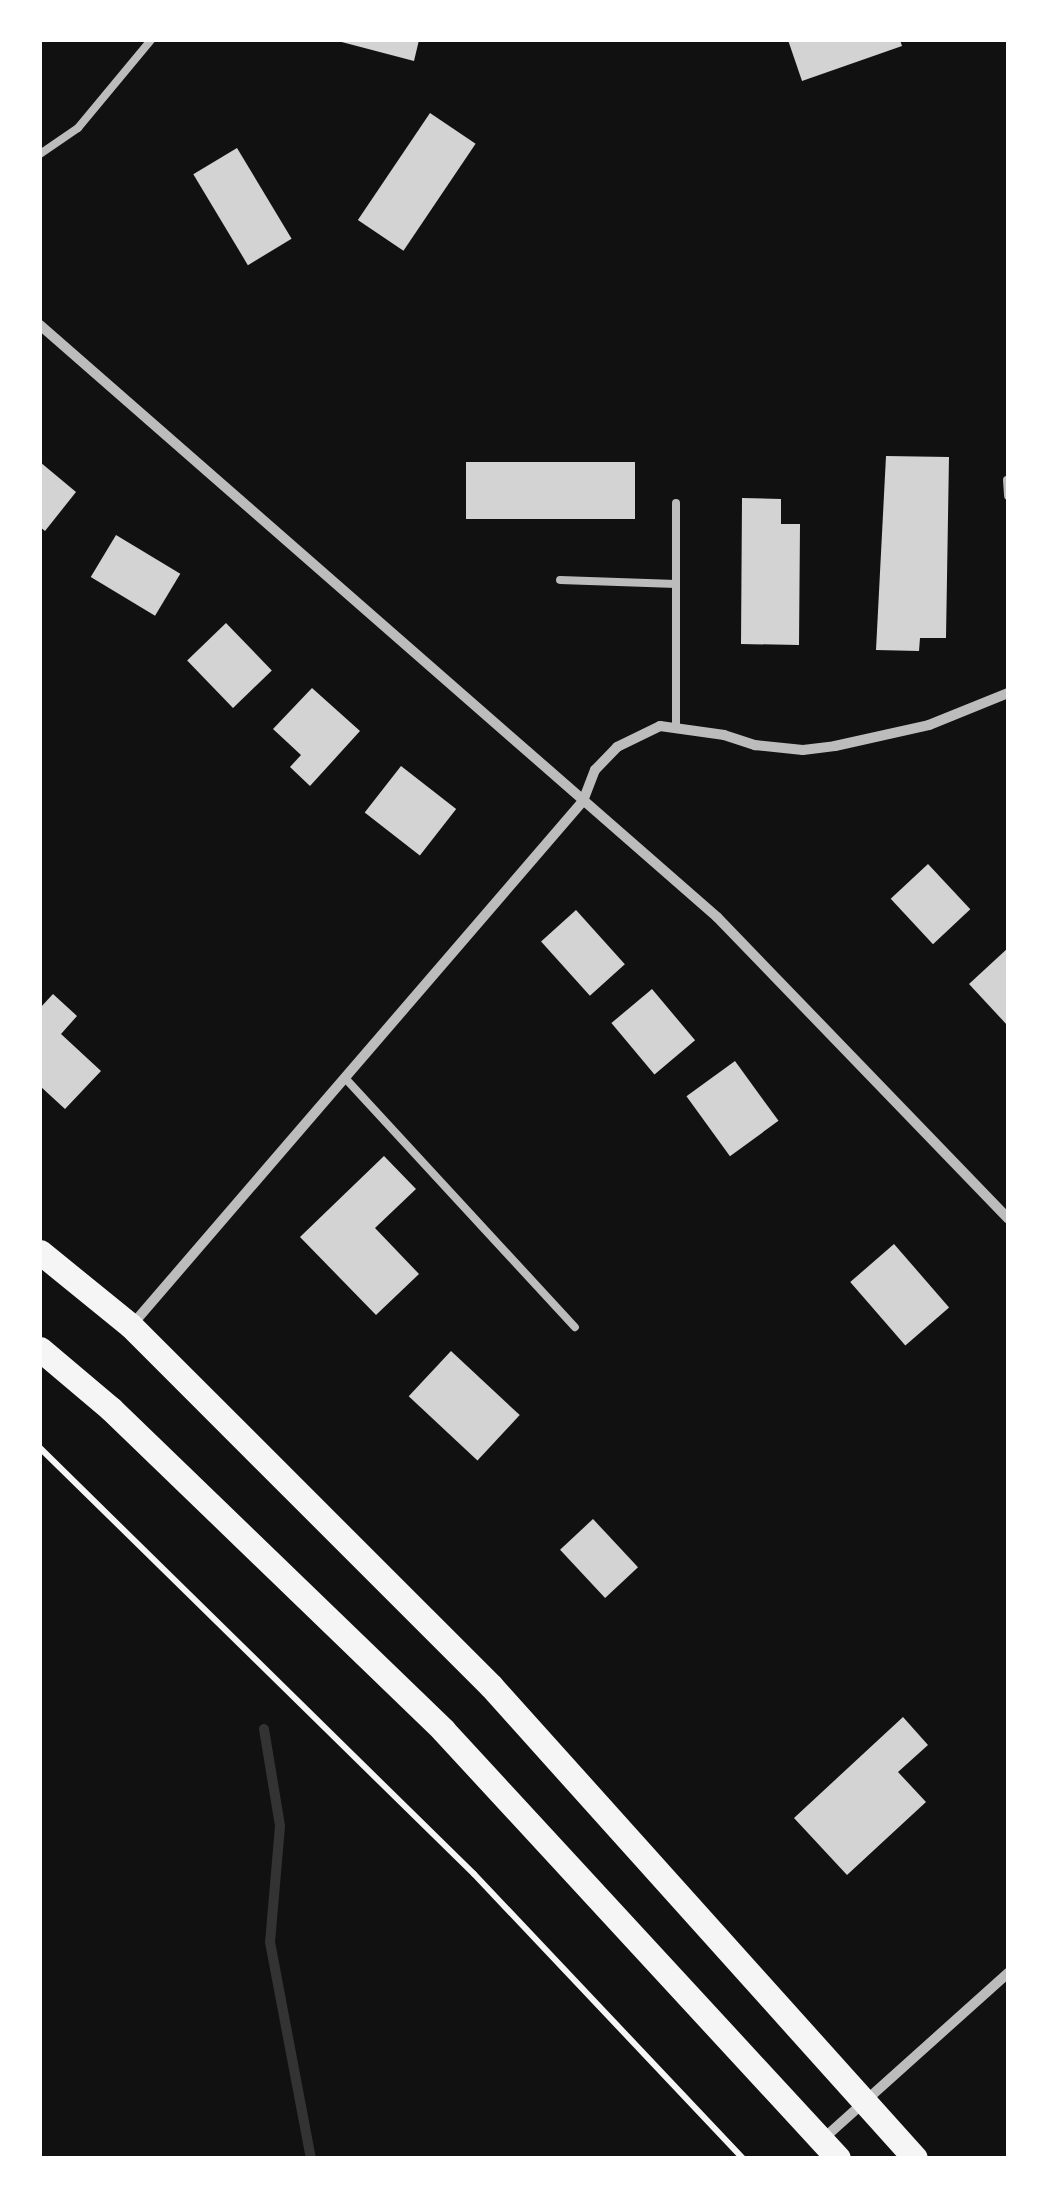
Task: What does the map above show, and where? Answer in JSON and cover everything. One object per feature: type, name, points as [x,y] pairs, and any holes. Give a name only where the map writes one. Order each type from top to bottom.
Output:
[{"type":"main road","points":[[40,1252],[131,1326],[491,1686],[916,2158]]},
{"type":"main road","points":[[40,1349],[111,1409],[443,1730],[830,2149]]},
{"type":"street","points":[[40,325],[717,916],[1008,1218]]},
{"type":"street","points":[[131,1326],[583,800],[595,770],[616,747],[645,730],[676,726],[755,745],[803,750],[929,725],[1008,694]]},
{"type":"street","points":[[830,2149],[863,2103],[1008,1973]]},
{"type":"lane","points":[[40,154],[78,128],[151,40]]},
{"type":"lane","points":[[1007,480],[1008,496]]},
{"type":"lane","points":[[676,503],[676,726]]},
{"type":"lane","points":[[560,580],[676,584]]},
{"type":"lane","points":[[345,1078],[575,1326]]},
{"type":"path","points":[[40,1448],[474,1874],[743,2158]]},
{"type":"building","points":[[334,40],[419,40],[414,61]]},
{"type":"building","points":[[788,40],[900,40],[902,46],[802,81]]},
{"type":"building","points":[[430,113],[476,144],[403,251],[358,220]]},
{"type":"building","points":[[237,148],[292,239],[248,265],[193,174]]},
{"type":"building","points":[[886,456],[949,457],[946,638],[920,638],[919,651],[876,650]]},
{"type":"building","points":[[40,462],[76,492],[45,531],[40,527]]},
{"type":"building","points":[[466,462],[635,462],[635,519],[466,519]]},
{"type":"building","points":[[742,498],[781,499],[781,524],[800,524],[799,645],[741,644]]},
{"type":"building","points":[[116,535],[180,574],[155,616],[91,577]]},
{"type":"building","points":[[226,623],[272,670],[233,708],[187,661]]},
{"type":"building","points":[[312,688],[360,731],[310,786],[290,767],[301,755],[273,729]]},
{"type":"building","points":[[401,766],[456,809],[420,856],[365,812]]},
{"type":"building","points":[[928,864],[970,909],[933,944],[891,899]]},
{"type":"building","points":[[576,910],[625,964],[590,996],[541,941]]},
{"type":"building","points":[[1008,948],[1008,1026],[969,984]]},
{"type":"building","points":[[652,989],[695,1040],[654,1074],[611,1023]]},
{"type":"building","points":[[53,994],[77,1016],[61,1034],[101,1071],[65,1109],[40,1086],[40,1008]]},
{"type":"building","points":[[735,1061],[778,1121],[730,1156],[686,1096]]},
{"type":"building","points":[[384,1156],[416,1189],[375,1228],[419,1274],[376,1315],[300,1237]]},
{"type":"building","points":[[894,1244],[949,1307],[905,1345],[850,1282]]},
{"type":"building","points":[[451,1351],[520,1415],[477,1460],[409,1396]]},
{"type":"building","points":[[593,1519],[638,1567],[605,1598],[560,1550]]},
{"type":"building","points":[[903,1717],[928,1745],[898,1772],[926,1802],[847,1875],[794,1818]]},
{"type":"waterway","points":[[264,1729],[280,1826],[270,1942],[311,2158]]}]
